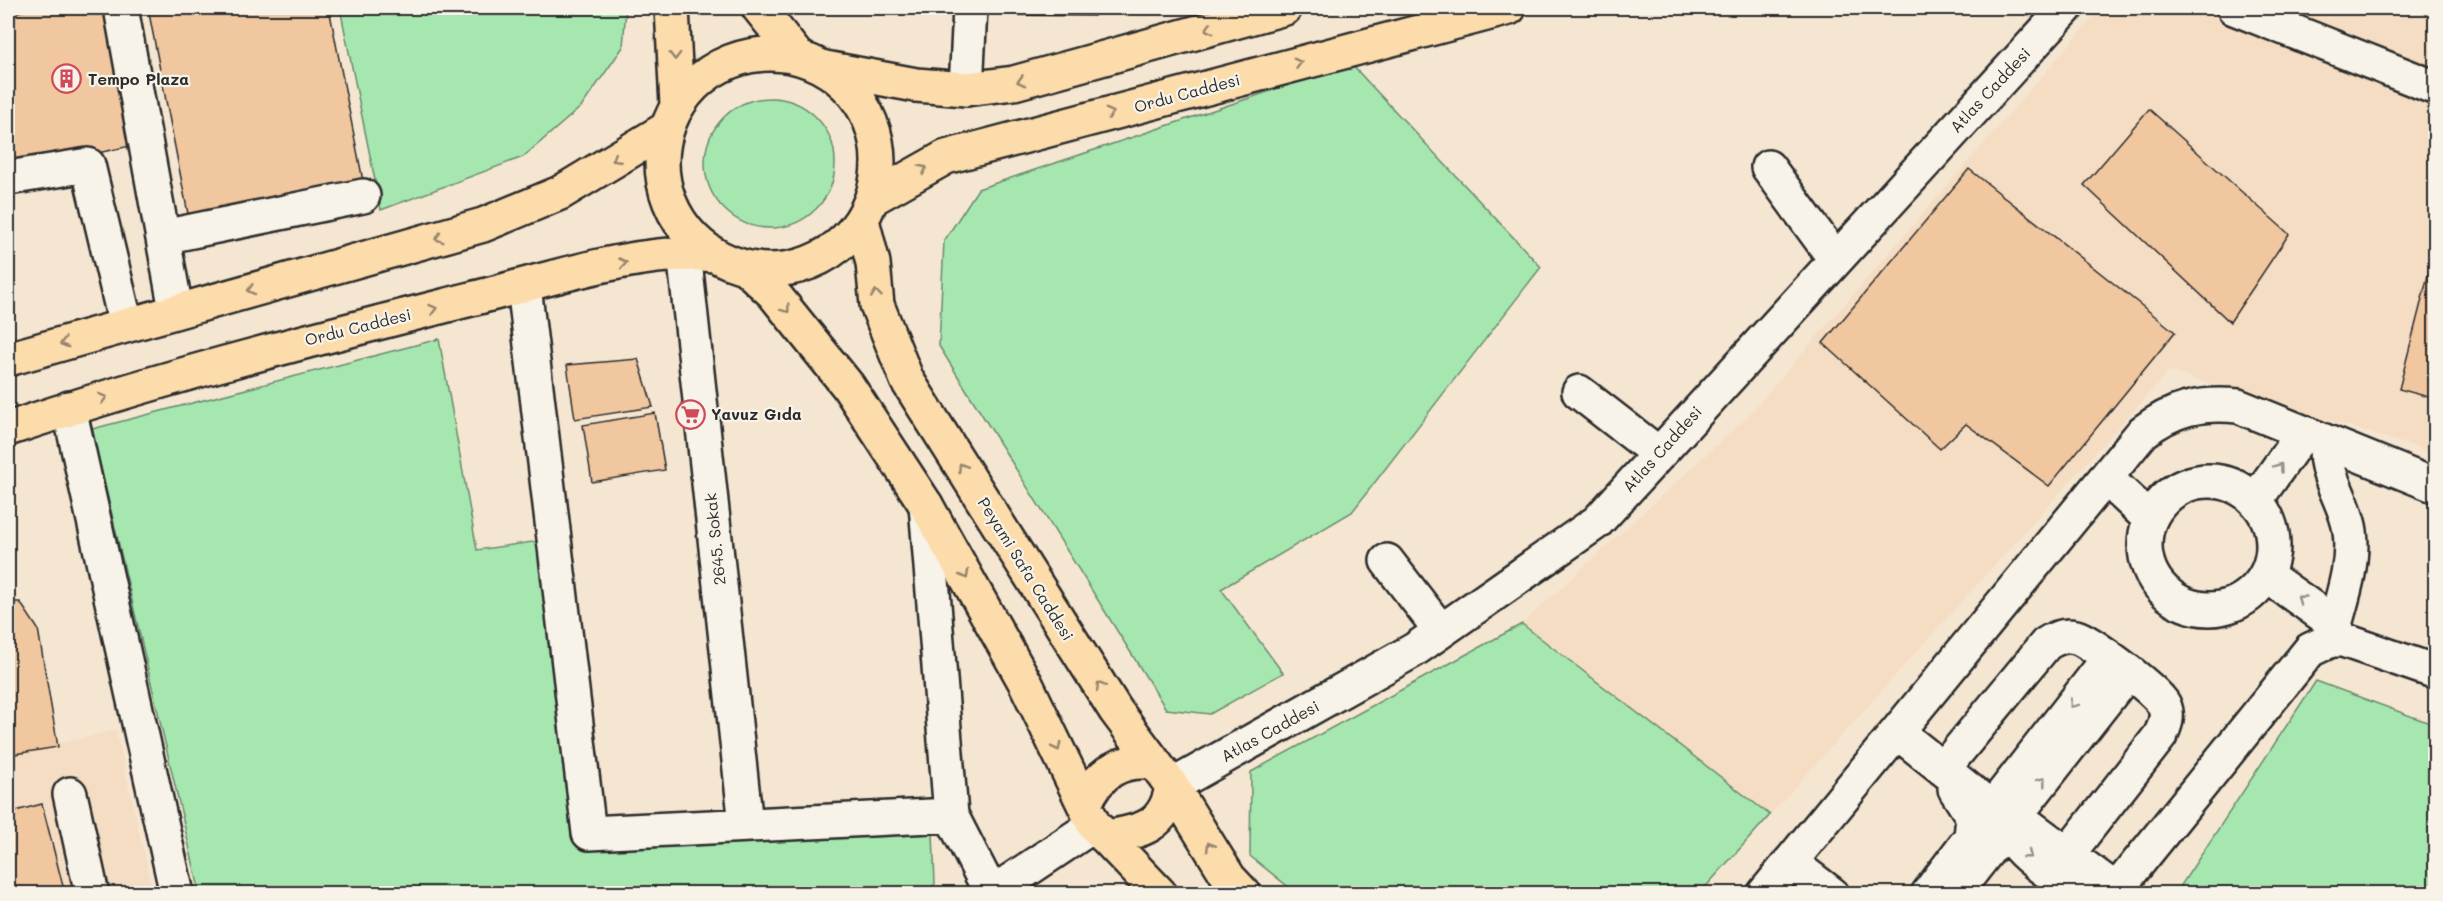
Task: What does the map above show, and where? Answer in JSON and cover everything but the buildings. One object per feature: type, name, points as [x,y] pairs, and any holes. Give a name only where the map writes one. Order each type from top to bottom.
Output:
[{"type":"main road","points":[[672,8],[672,117],[661,165],[669,201],[700,254],[745,267],[779,270],[812,262],[840,245],[868,209],[879,161],[872,124],[853,92],[811,63],[759,8]]},
{"type":"main road","points":[[8,359],[506,217],[560,193],[672,117],[700,79],[730,61],[764,54],[916,85],[966,89],[1014,83],[1285,8]]},
{"type":"main road","name":"Ordu Caddesi","points":[[868,209],[946,157],[1509,8]]},
{"type":"main road","name":"Peyami Safa Caddesi","points":[[868,209],[877,305],[907,380],[1116,711],[1164,774],[1229,878],[1244,894]]},
{"type":"main road","name":"Ordu Caddesi","points":[[8,429],[69,408],[275,348],[576,272],[700,254]]},
{"type":"main road","points":[[745,267],[773,292],[848,386],[926,505],[1026,684],[1095,822],[1160,894]]},
{"type":"main road","points":[[1138,760],[1164,774],[1164,814],[1151,825],[1131,834],[1095,822],[1098,781],[1117,765],[1138,760]]},
{"type":"street","points":[[121,8],[176,310]]},
{"type":"street","points":[[966,89],[970,8]]},
{"type":"street","name":"Atlas Caddesi","points":[[1164,774],[1414,650],[1597,522],[2066,8]]},
{"type":"street","points":[[2234,8],[2436,88]]},
{"type":"street","points":[[8,178],[88,165],[126,325]]},
{"type":"street","points":[[1768,167],[1835,259]]},
{"type":"street","points":[[163,237],[363,196]]},
{"type":"street","name":"2645. Sokak","points":[[700,254],[746,825]]},
{"type":"street","points":[[524,286],[589,833],[951,815]]},
{"type":"street","points":[[1579,392],[1659,454]]},
{"type":"street","points":[[1833,894],[1781,882],[1897,732],[2143,432],[2158,420],[2193,406],[2216,404],[2238,406],[2436,486]]},
{"type":"street","points":[[69,408],[177,894]]},
{"type":"street","points":[[2246,494],[2304,433]]},
{"type":"street","points":[[1897,732],[2004,818],[2067,855],[2114,892],[2302,657],[2328,636],[2348,573],[2350,532],[2348,516],[2329,470],[2325,452],[2304,433]]},
{"type":"street","points":[[2113,469],[2156,511]]},
{"type":"street","points":[[2199,482],[2216,482],[2246,494],[2267,516],[2272,532],[2274,548],[2261,583],[2242,601],[2211,610],[2195,608],[2167,594],[2148,567],[2145,551],[2156,511],[2184,486],[2199,482]]},
{"type":"street","points":[[926,505],[951,815],[991,893],[1095,822]]},
{"type":"street","points":[[1387,561],[1441,631]]},
{"type":"street","points":[[2261,583],[2328,636],[2354,642],[2436,672]]},
{"type":"street","points":[[1948,774],[2046,644],[2056,638],[2078,637],[2160,696],[2166,716],[2165,727],[2067,855]]},
{"type":"street","points":[[1954,894],[2004,818],[2119,665]]},
{"type":"street","points":[[1928,894],[1971,837],[1974,826],[1970,810],[1955,789],[1948,774]]},
{"type":"street","points":[[70,794],[92,894]]},
{"type":"street","points":[[2004,818],[2012,843],[2078,894]]},
{"type":"shaded area","points":[[2101,8],[2435,8],[2435,453],[2169,371],[1770,815],[1522,624],[1747,417]]},
{"type":"shaded area","points":[[116,730],[153,893],[8,893],[8,756]]},
{"type":"green space","points":[[340,8],[626,8],[623,47],[582,106],[523,157],[381,210]]},
{"type":"green space","points":[[1351,64],[1541,267],[1352,512],[1221,589],[1283,673],[1210,714],[1166,709],[939,346],[944,241],[978,189]]},
{"type":"green space","points":[[770,98],[795,103],[816,117],[830,138],[835,163],[830,188],[816,209],[795,223],[770,228],[745,223],[724,209],[710,188],[705,163],[710,138],[724,117],[745,103]]},
{"type":"green space","points":[[439,339],[477,550],[540,541],[581,848],[933,833],[935,884],[922,894],[200,893],[92,429]]},
{"type":"green space","points":[[1522,624],[1770,815],[1700,893],[1296,893],[1250,856],[1251,772]]},
{"type":"green space","points":[[2316,681],[2435,725],[2435,893],[2176,893]]},
{"type":"place","name":"Tempo Plaza","points":[[67,79]]},
{"type":"place","name":"Yavuz Gıda","points":[[690,414]]}]
